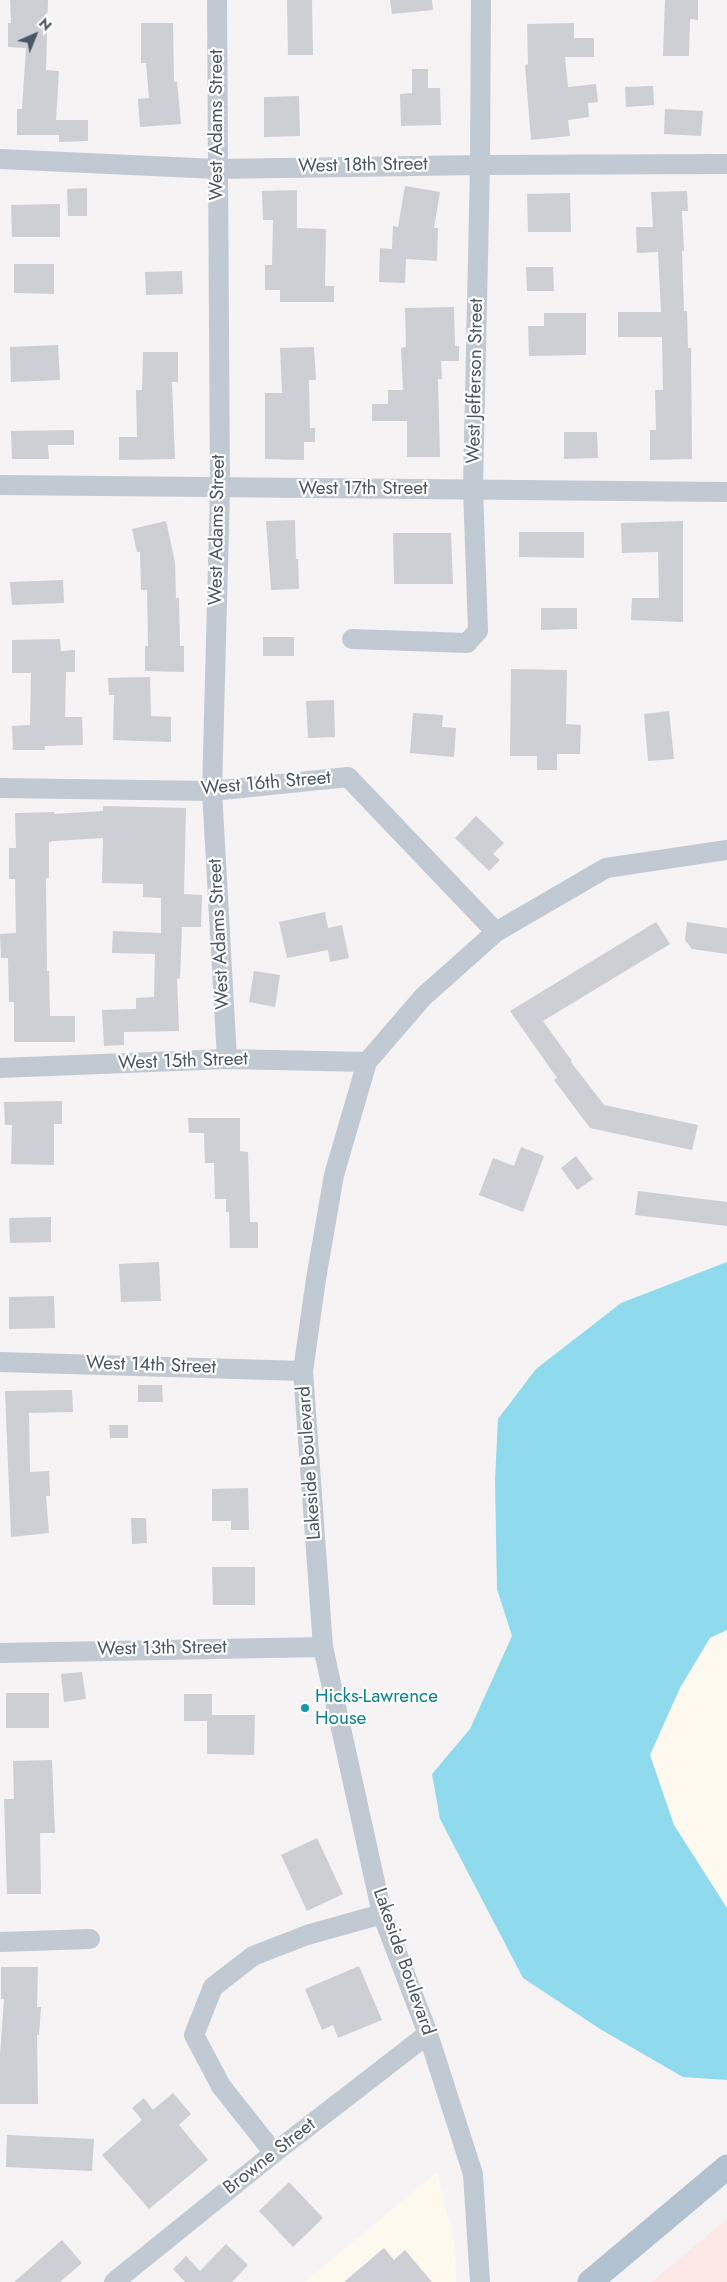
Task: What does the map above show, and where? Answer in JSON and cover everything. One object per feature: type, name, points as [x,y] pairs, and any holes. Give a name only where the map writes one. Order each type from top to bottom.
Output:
[{"type":"main road","points":[[590,2282],[727,2167]]},
{"type":"street","name":"West Adams Street","points":[[217,0],[220,489],[212,791],[228,1059]]},
{"type":"street","name":"West Jefferson Street","points":[[352,639],[467,643],[478,631],[473,488],[480,165],[481,0]]},
{"type":"street","name":"West 18th Street","points":[[0,159],[218,169],[727,164]]},
{"type":"street","name":"West 17th Street","points":[[0,485],[220,489],[473,488],[727,492]]},
{"type":"street","name":"West 16th Street","points":[[0,788],[212,791],[348,776],[496,932]]},
{"type":"street","name":"Lakeside Boulevard","points":[[480,2282],[473,2174],[428,2034],[382,1914],[324,1647],[303,1371],[334,1175],[367,1062],[424,997],[496,932],[606,868],[727,850]]},
{"type":"street","name":"West 15th Street","points":[[0,1068],[228,1059],[367,1062]]},
{"type":"street","name":"West 14th Street","points":[[0,1362],[303,1371]]},
{"type":"street","name":"West 13th Street","points":[[0,1653],[324,1647]]},
{"type":"street","points":[[274,2153],[221,2086],[194,2035],[213,1987],[253,1956],[307,1936],[382,1914]]},
{"type":"street","points":[[0,1942],[90,1939]]},
{"type":"street","name":"Browne Street","points":[[114,2282],[274,2153],[428,2034]]},
{"type":"shaded area","points":[[727,1630],[727,1908],[674,1825],[650,1755],[680,1688],[710,1638]]},
{"type":"shaded area","points":[[437,2172],[455,2245],[456,2282],[304,2282]]},
{"type":"shaded area","points":[[727,2219],[727,2282],[652,2282]]},
{"type":"water","points":[[727,1262],[727,1630],[710,1638],[680,1688],[650,1755],[674,1825],[727,1908],[727,2080],[683,2077],[600,2029],[523,1978],[440,1819],[432,1774],[470,1729],[512,1636],[497,1589],[495,1480],[498,1419],[536,1369],[621,1303]]},
{"type":"building","points":[[10,0],[48,0],[46,70],[59,71],[56,120],[88,120],[88,141],[59,142],[59,135],[17,135],[17,109],[22,109],[26,48],[8,47],[8,23],[11,23]]},
{"type":"building","points":[[287,0],[312,0],[313,55],[288,55]]},
{"type":"building","points":[[390,0],[432,0],[433,10],[392,14]]},
{"type":"building","points":[[665,0],[698,0],[698,20],[690,19],[689,56],[663,56]]},
{"type":"building","points":[[141,23],[173,23],[174,82],[177,81],[181,124],[140,127],[138,99],[149,98],[146,63],[141,63]]},
{"type":"building","points":[[574,23],[574,38],[594,38],[594,57],[565,57],[568,87],[596,84],[598,102],[588,103],[589,117],[568,120],[570,136],[531,140],[525,65],[528,64],[527,24]]},
{"type":"building","points":[[412,69],[428,69],[428,88],[440,88],[441,125],[401,126],[400,94],[412,93]]},
{"type":"building","points":[[653,86],[654,105],[626,107],[625,87]]},
{"type":"building","points":[[299,96],[300,136],[264,137],[264,97]]},
{"type":"building","points":[[665,109],[703,111],[701,136],[664,134]]},
{"type":"building","points":[[405,186],[440,192],[434,228],[438,228],[437,261],[406,259],[405,283],[379,282],[380,248],[392,249],[393,226],[398,227]]},
{"type":"building","points":[[87,188],[87,216],[68,216],[67,189]]},
{"type":"building","points":[[297,190],[297,228],[326,229],[325,286],[334,286],[334,302],[280,302],[280,290],[265,290],[265,265],[272,265],[273,220],[263,220],[262,191]]},
{"type":"building","points":[[687,191],[688,211],[682,211],[684,251],[682,251],[684,311],[687,311],[688,348],[691,348],[692,459],[650,460],[650,430],[656,430],[655,390],[663,390],[662,337],[618,337],[618,312],[661,312],[658,252],[637,253],[636,227],[653,227],[651,192]]},
{"type":"building","points":[[570,193],[571,232],[528,232],[527,194]]},
{"type":"building","points":[[60,204],[60,237],[12,237],[11,205]]},
{"type":"building","points":[[14,264],[54,264],[54,294],[14,293]]},
{"type":"building","points":[[526,267],[553,267],[554,291],[527,291]]},
{"type":"building","points":[[182,271],[183,294],[146,295],[145,272]]},
{"type":"building","points":[[454,307],[455,346],[459,346],[459,361],[441,361],[442,379],[438,379],[440,457],[407,457],[407,421],[372,421],[372,404],[388,404],[388,390],[403,390],[401,348],[406,347],[405,308]]},
{"type":"building","points":[[544,313],[586,313],[586,355],[529,356],[528,326],[544,326]]},
{"type":"building","points":[[58,345],[60,380],[11,382],[10,347]]},
{"type":"building","points":[[314,347],[316,380],[309,380],[310,428],[315,428],[315,442],[304,442],[304,460],[265,459],[265,393],[282,393],[280,348]]},
{"type":"building","points":[[143,352],[178,352],[178,382],[172,382],[175,459],[119,460],[119,437],[137,437],[136,390],[142,390]]},
{"type":"building","points":[[74,430],[74,445],[48,445],[49,459],[12,459],[11,431]]},
{"type":"building","points":[[564,432],[597,432],[598,458],[564,459]]},
{"type":"building","points":[[295,520],[299,589],[271,590],[266,521]]},
{"type":"building","points":[[166,521],[175,562],[176,598],[179,598],[180,646],[184,646],[184,672],[145,671],[145,646],[148,646],[147,590],[141,590],[140,552],[137,552],[132,529]]},
{"type":"building","points":[[683,521],[683,622],[631,620],[632,598],[659,598],[658,552],[622,553],[621,523]]},
{"type":"building","points":[[519,532],[584,532],[584,558],[519,557]]},
{"type":"building","points":[[393,533],[451,533],[453,584],[394,584]]},
{"type":"building","points":[[63,580],[64,603],[12,605],[10,582]]},
{"type":"building","points":[[541,608],[577,608],[577,629],[541,630]]},
{"type":"building","points":[[263,637],[294,637],[294,656],[263,656]]},
{"type":"building","points":[[60,639],[61,651],[75,650],[75,672],[66,672],[65,717],[82,717],[83,745],[45,746],[45,750],[13,750],[12,726],[30,725],[31,673],[12,673],[12,640]]},
{"type":"building","points":[[511,669],[567,670],[566,724],[581,725],[580,754],[557,754],[557,770],[537,770],[537,756],[510,756]]},
{"type":"building","points":[[150,677],[151,716],[171,717],[171,742],[113,740],[114,695],[109,695],[108,678]]},
{"type":"building","points":[[334,700],[335,737],[308,738],[306,701]]},
{"type":"building","points":[[669,711],[674,759],[648,761],[644,714]]},
{"type":"building","points":[[413,713],[443,715],[442,727],[456,728],[454,757],[410,753]]},
{"type":"building","points":[[103,806],[186,808],[184,894],[202,895],[201,927],[182,927],[180,979],[177,978],[179,1031],[124,1032],[124,1045],[104,1046],[102,1010],[136,1009],[136,998],[154,997],[155,954],[112,953],[113,931],[161,933],[161,898],[143,897],[143,884],[102,883],[103,838],[54,841],[49,842],[49,878],[46,878],[47,971],[49,971],[50,1016],[75,1016],[75,1042],[14,1042],[14,1002],[9,1002],[8,958],[1,958],[0,934],[16,933],[15,879],[9,879],[9,848],[16,848],[15,813],[54,812],[54,814],[103,811]]},
{"type":"building","points":[[476,816],[504,843],[493,854],[500,860],[489,871],[455,838]]},
{"type":"building","points":[[325,912],[328,928],[342,925],[349,958],[330,962],[328,950],[287,958],[279,922]]},
{"type":"building","points":[[656,922],[670,944],[543,1021],[604,1105],[698,1125],[692,1150],[590,1128],[554,1080],[557,1078],[510,1011]]},
{"type":"building","points":[[687,922],[727,928],[727,954],[692,949],[685,940]]},
{"type":"building","points":[[254,971],[280,975],[275,1007],[249,1002]]},
{"type":"building","points":[[62,1101],[62,1124],[54,1124],[54,1165],[11,1164],[12,1125],[5,1125],[4,1102]]},
{"type":"building","points":[[188,1118],[240,1118],[240,1151],[248,1152],[250,1222],[258,1222],[258,1248],[230,1248],[229,1212],[226,1212],[226,1199],[215,1199],[214,1163],[205,1163],[204,1133],[189,1133]]},
{"type":"building","points":[[521,1147],[544,1156],[523,1212],[479,1195],[493,1158],[514,1166]]},
{"type":"building","points":[[576,1156],[593,1179],[577,1190],[561,1168]]},
{"type":"building","points":[[638,1191],[727,1202],[727,1226],[635,1215]]},
{"type":"building","points":[[51,1217],[51,1242],[10,1243],[9,1218]]},
{"type":"building","points":[[159,1262],[161,1301],[121,1302],[119,1264]]},
{"type":"building","points":[[54,1296],[55,1328],[9,1329],[9,1297]]},
{"type":"building","points":[[138,1385],[162,1385],[163,1402],[138,1402]]},
{"type":"building","points":[[72,1390],[73,1412],[29,1413],[30,1472],[49,1471],[50,1496],[46,1496],[49,1533],[11,1537],[5,1391]]},
{"type":"building","points":[[109,1425],[128,1425],[128,1438],[110,1438]]},
{"type":"building","points":[[248,1488],[249,1530],[231,1530],[231,1521],[212,1521],[212,1489]]},
{"type":"building","points":[[131,1518],[146,1518],[147,1543],[132,1544]]},
{"type":"building","points":[[212,1567],[255,1567],[255,1605],[213,1605]]},
{"type":"building","points":[[82,1672],[86,1699],[64,1702],[61,1674]]},
{"type":"building","points":[[6,1693],[49,1693],[49,1728],[6,1728]]},
{"type":"building","points":[[184,1694],[212,1694],[212,1715],[255,1715],[254,1755],[207,1754],[207,1721],[184,1721]]},
{"type":"building","points":[[52,1760],[55,1833],[40,1833],[41,1894],[7,1894],[4,1799],[14,1799],[13,1761]]},
{"type":"building","points":[[317,1838],[343,1894],[307,1911],[281,1855]]},
{"type":"building","points":[[359,1966],[382,2020],[338,2038],[333,2025],[322,2030],[305,1989]]},
{"type":"building","points":[[1,1967],[38,1967],[37,2007],[41,2007],[39,2035],[37,2035],[38,2104],[0,2104],[0,2055],[4,1999],[1,1999]]},
{"type":"building","points":[[173,2093],[191,2114],[179,2125],[208,2160],[149,2209],[102,2155],[142,2120],[132,2108],[144,2098],[153,2110]]},
{"type":"building","points":[[7,2135],[94,2139],[92,2171],[6,2167]]},
{"type":"building","points":[[289,2182],[323,2218],[293,2247],[259,2211]]},
{"type":"building","points":[[62,2240],[82,2263],[60,2282],[14,2282]]},
{"type":"building","points":[[226,2244],[248,2265],[232,2282],[185,2282],[173,2269],[186,2256],[200,2271]]},
{"type":"building","points":[[384,2248],[394,2260],[405,2250],[432,2282],[344,2282]]},
{"type":"place","name":"Hicks-Lawrence House","points":[[305,1708]]}]
